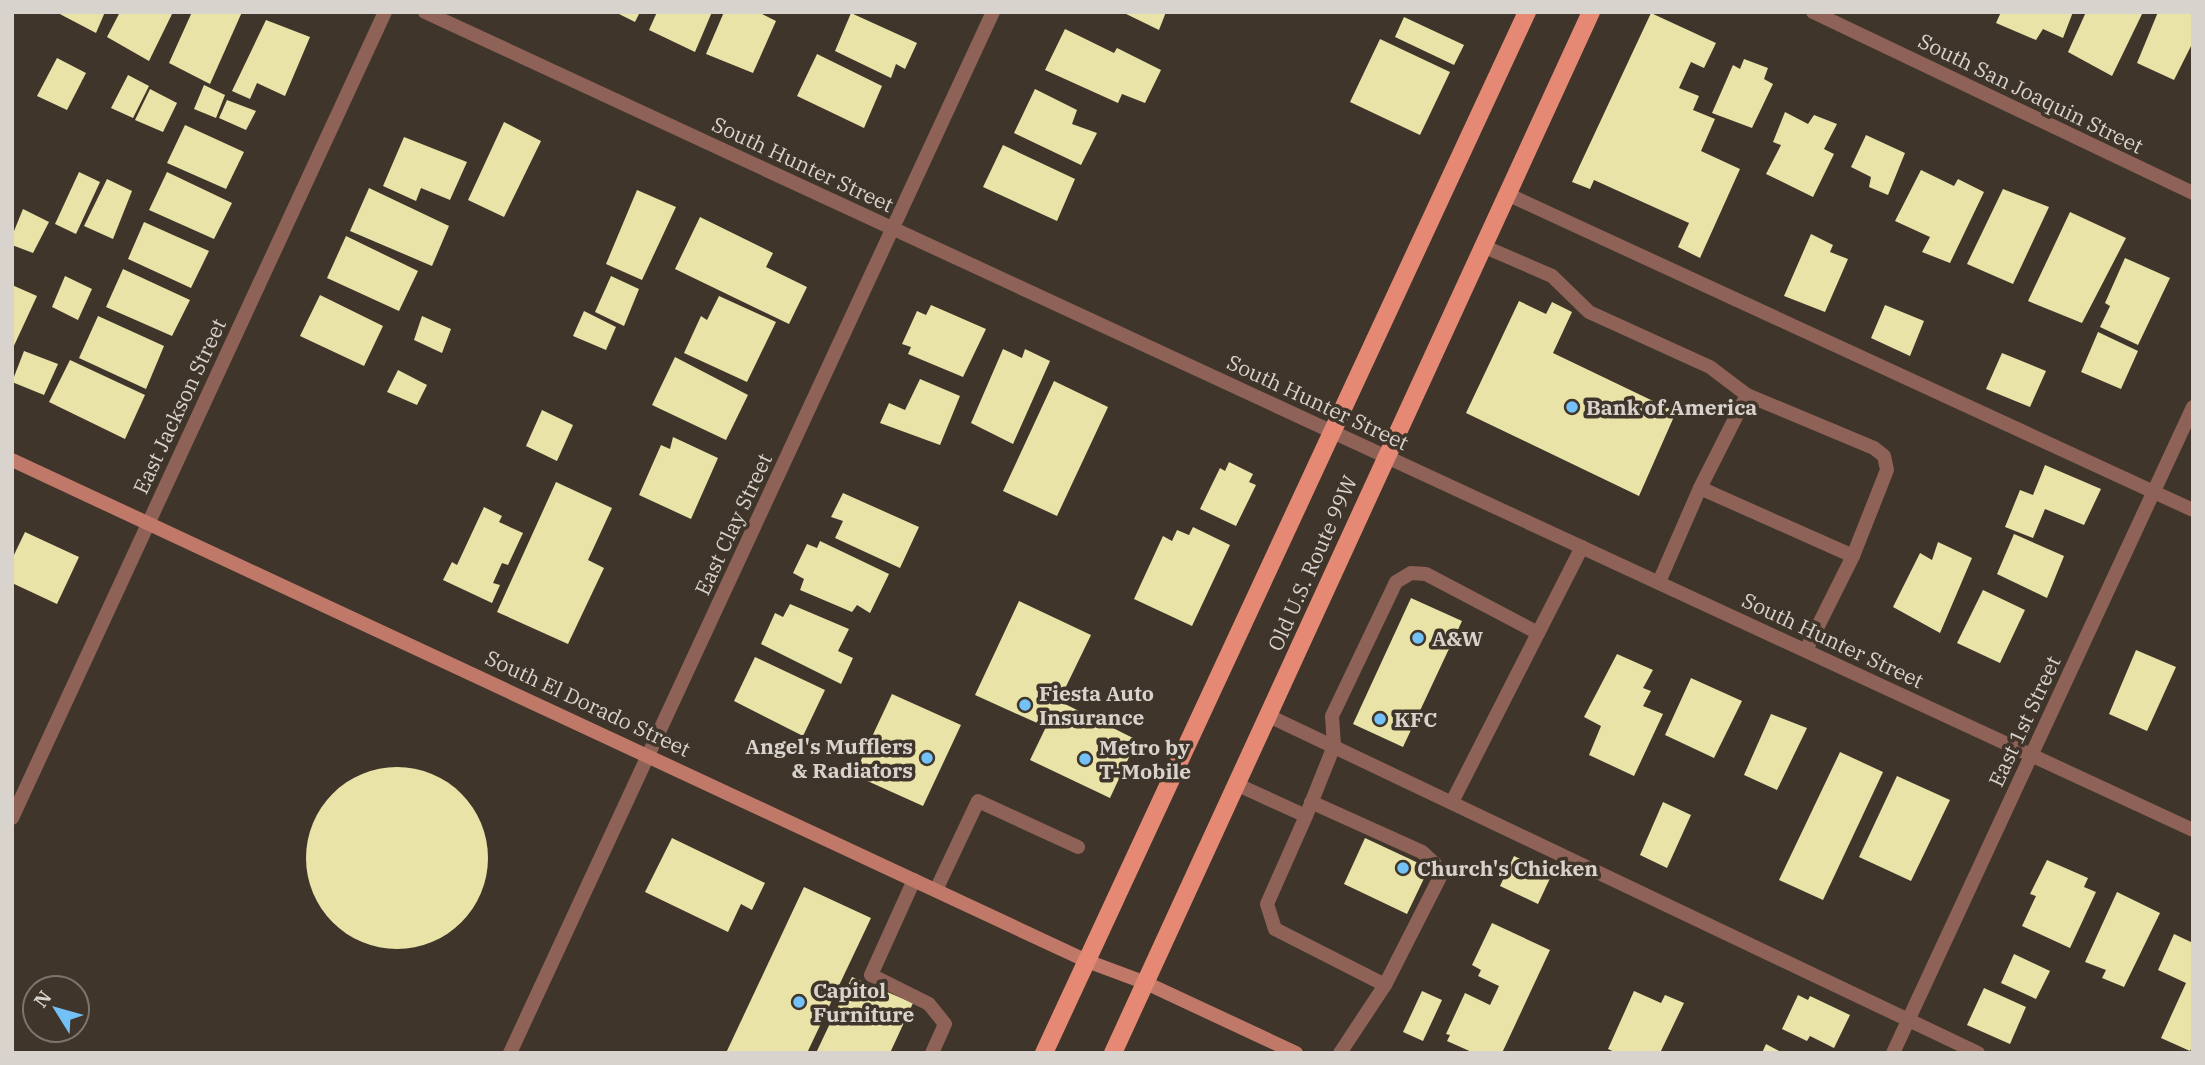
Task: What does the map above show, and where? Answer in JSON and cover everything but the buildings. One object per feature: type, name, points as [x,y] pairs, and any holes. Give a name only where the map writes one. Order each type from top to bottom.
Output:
[{"type":"main road","name":"Old U.S. Route 99W","points":[[1044,1053],[1528,12]]},
{"type":"main road","name":"Old U.S. Route 99W","points":[[1113,1053],[1591,12]]},
{"type":"main road","name":"South El Dorado Street","points":[[12,460],[649,754],[1087,961],[1146,983]]},
{"type":"main road","points":[[1146,983],[1296,1053]]},
{"type":"street","name":"East Jackson Street","points":[[12,818],[385,12]]},
{"type":"street","name":"South Hunter Street","points":[[425,12],[2193,830]]},
{"type":"street","name":"East Clay Street","points":[[510,1053],[993,12]]},
{"type":"street","name":"South San Joaquin Street","points":[[1814,12],[1836,17],[2193,193]]},
{"type":"street","points":[[1509,195],[2193,510]]},
{"type":"street","points":[[1485,247],[1552,276],[1589,312],[1710,367],[1747,395],[1874,448],[1884,456],[1887,470],[1853,556],[1806,650]]},
{"type":"street","points":[[1660,582],[1700,488],[1747,395]]},
{"type":"street","name":"East 1st Street","points":[[1894,1053],[2193,407]]},
{"type":"street","points":[[1700,488],[1853,556]]},
{"type":"street","points":[[1451,802],[1582,547]]},
{"type":"street","points":[[1385,985],[1275,929],[1267,904],[1334,746],[1332,716],[1396,582],[1411,573],[1426,574],[1538,633]]},
{"type":"street","points":[[1269,716],[1978,1053]]},
{"type":"street","points":[[1238,785],[1306,816]]},
{"type":"street","points":[[936,890],[978,801],[1078,847]]},
{"type":"street","points":[[1311,802],[1422,852],[1435,864],[1440,877],[1385,985],[1340,1053]]},
{"type":"street","points":[[914,880],[871,975],[929,1004],[945,1024],[932,1053]]},
{"type":"place","name":"Bank of America","points":[[1572,407]]},
{"type":"place","name":"A&W","points":[[1418,638]]},
{"type":"place","name":"Fiesta Auto Insurance","points":[[1025,705]]},
{"type":"place","name":"KFC","points":[[1380,719]]},
{"type":"place","name":"Angel's Mufflers & Radiators","points":[[927,758]]},
{"type":"place","name":"Metro by T-Mobile","points":[[1085,759]]},
{"type":"place","name":"Church's Chicken","points":[[1403,868]]},
{"type":"place","name":"Capitol Furniture","points":[[799,1002]]}]
